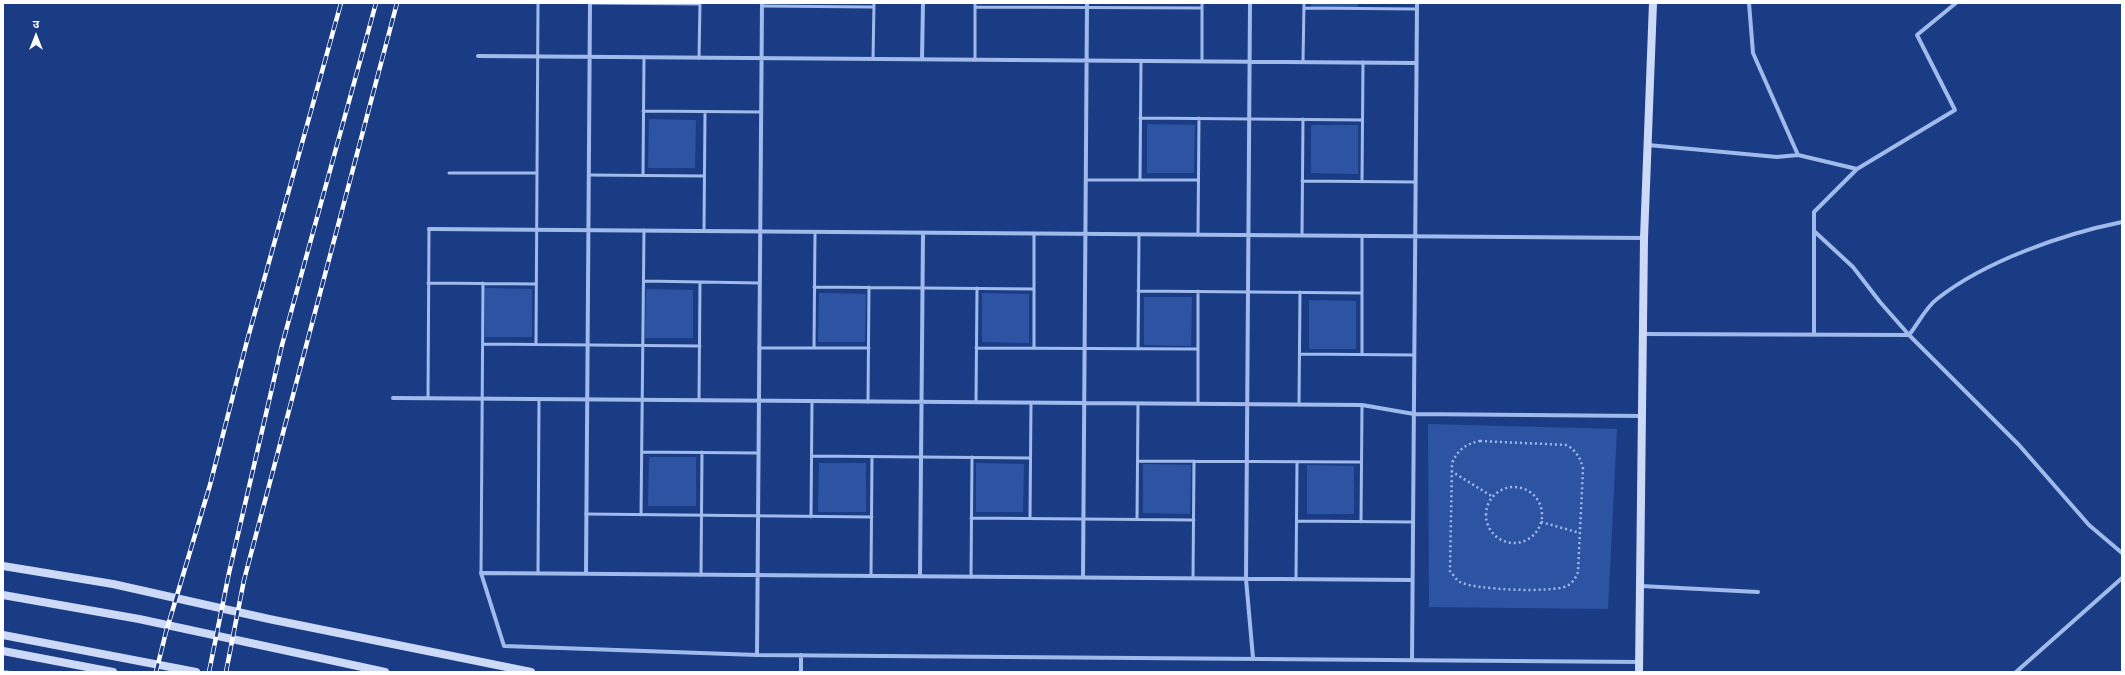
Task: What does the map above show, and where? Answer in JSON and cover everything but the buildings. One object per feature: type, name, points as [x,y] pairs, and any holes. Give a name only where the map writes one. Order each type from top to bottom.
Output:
[{"type":"street","points":[[586,574],[590,3]]},
{"type":"street","points":[[922,59],[923,3]]},
{"type":"street","points":[[1250,3],[1246,579],[1252,658]]},
{"type":"street","points":[[1412,660],[1417,3]]},
{"type":"street","points":[[1639,672],[1644,238],[1653,3]]},
{"type":"street","points":[[1749,3],[1753,53],[1798,155]]},
{"type":"street","points":[[1814,335],[1814,212],[1857,169],[1956,110],[1917,35],[1956,3]]},
{"type":"street","points":[[758,655],[758,453],[762,5]]},
{"type":"street","points":[[1083,577],[1087,5]]},
{"type":"street","points":[[478,56],[1416,63]]},
{"type":"street","points":[[1648,145],[1776,157],[1798,155],[1857,169]]},
{"type":"street","points":[[1909,335],[1936,300],[1968,278],[2010,257],[2089,228],[2122,222]]},
{"type":"street","points":[[429,229],[1644,238]]},
{"type":"street","points":[[1814,231],[1853,268],[1909,335],[2019,445],[2089,525],[2122,553]]},
{"type":"street","points":[[920,576],[923,233]]},
{"type":"street","points":[[1643,334],[1909,335]]},
{"type":"street","points":[[393,398],[1362,405],[1414,414],[1643,416]]},
{"type":"street","points":[[3,566],[113,584],[269,619],[531,672]]},
{"type":"street","points":[[1412,580],[481,573],[504,646],[758,655],[1640,662]]},
{"type":"street","points":[[2016,672],[2122,578]]},
{"type":"street","points":[[1641,586],[1758,592]]},
{"type":"street","points":[[3,595],[139,619],[385,672]]},
{"type":"street","points":[[3,635],[196,672]]},
{"type":"street","points":[[3,652],[113,672]]},
{"type":"street","points":[[801,655],[801,672]]},
{"type":"lane","points":[[536,344],[538,3]]},
{"type":"lane","points":[[590,3],[700,4],[699,58]]},
{"type":"lane","points":[[1141,3],[1141,8]]},
{"type":"lane","points":[[1202,3],[1202,61]]},
{"type":"lane","points":[[1303,62],[1304,3]]},
{"type":"lane","points":[[1362,3],[1362,8]]},
{"type":"lane","points":[[762,5],[874,5],[873,59]]},
{"type":"lane","points":[[975,60],[975,5],[1037,7],[1087,5],[1141,8],[1202,8]]},
{"type":"lane","points":[[1304,8],[1417,9]]},
{"type":"lane","points":[[643,175],[644,57]]},
{"type":"lane","points":[[1140,180],[1141,61]]},
{"type":"lane","points":[[1362,182],[1363,62]]},
{"type":"lane","points":[[643,111],[761,112]]},
{"type":"lane","points":[[704,112],[704,231]]},
{"type":"lane","points":[[1140,118],[1362,120]]},
{"type":"lane","points":[[1198,235],[1199,118]]},
{"type":"lane","points":[[1302,235],[1303,119]]},
{"type":"lane","points":[[449,173],[537,174]]},
{"type":"lane","points":[[589,175],[704,176]]},
{"type":"lane","points":[[1086,180],[1198,180]]},
{"type":"lane","points":[[1302,181],[1416,182]]},
{"type":"lane","points":[[428,398],[429,229]]},
{"type":"lane","points":[[641,515],[644,230]]},
{"type":"lane","points":[[814,348],[815,232]]},
{"type":"lane","points":[[1034,234],[1034,348]]},
{"type":"lane","points":[[1138,349],[1139,234]]},
{"type":"lane","points":[[1362,236],[1362,354]]},
{"type":"lane","points":[[644,281],[760,282]]},
{"type":"lane","points":[[699,400],[700,282]]},
{"type":"lane","points":[[428,283],[536,284]]},
{"type":"lane","points":[[481,573],[483,283]]},
{"type":"lane","points":[[814,287],[1034,289]]},
{"type":"lane","points":[[868,402],[869,287]]},
{"type":"lane","points":[[976,402],[977,288]]},
{"type":"lane","points":[[1138,291],[1362,293]]},
{"type":"lane","points":[[1198,292],[1198,404]]},
{"type":"lane","points":[[1299,405],[1300,292]]},
{"type":"lane","points":[[483,344],[700,346]]},
{"type":"lane","points":[[759,348],[869,348]]},
{"type":"lane","points":[[976,348],[1198,349]]},
{"type":"lane","points":[[1300,354],[1414,354]]},
{"type":"lane","points":[[538,573],[539,399]]},
{"type":"lane","points":[[812,401],[812,517]]},
{"type":"lane","points":[[1030,518],[1031,403]]},
{"type":"lane","points":[[1137,519],[1138,404]]},
{"type":"lane","points":[[1361,522],[1362,405]]},
{"type":"lane","points":[[642,452],[758,453]]},
{"type":"lane","points":[[701,574],[702,452]]},
{"type":"lane","points":[[812,456],[1030,458]]},
{"type":"lane","points":[[871,576],[872,457]]},
{"type":"lane","points":[[971,577],[972,457]]},
{"type":"lane","points":[[1138,461],[1362,462]]},
{"type":"lane","points":[[1193,578],[1194,461]]},
{"type":"lane","points":[[1296,579],[1297,462]]},
{"type":"lane","points":[[586,514],[872,517]]},
{"type":"lane","points":[[971,518],[1194,520]]},
{"type":"lane","points":[[1297,521],[1413,522]]},
{"type":"lane","points":[[3,672],[8,672]]},
{"type":"path","points":[[1480,441],[1567,445],[1575,450],[1580,456],[1583,469],[1578,572],[1576,578],[1568,586],[1554,589],[1484,588],[1459,582],[1450,570],[1449,562],[1450,470],[1452,463],[1460,449],[1470,443],[1480,441]]},
{"type":"path","points":[[1450,470],[1493,497]]},
{"type":"path","points":[[1509,488],[1527,491],[1539,504],[1542,512],[1541,522],[1531,537],[1523,542],[1505,542],[1496,537],[1490,530],[1487,522],[1488,504],[1493,497],[1500,491],[1509,488]]},
{"type":"path","points":[[1541,522],[1580,534]]},
{"type":"shaded area","points":[[1311,3],[1358,3],[1358,7],[1311,7]]},
{"type":"shaded area","points":[[649,119],[696,120],[695,168],[648,168]]},
{"type":"shaded area","points":[[1147,124],[1195,125],[1194,173],[1147,173]]},
{"type":"shaded area","points":[[1311,125],[1358,125],[1358,174],[1311,173]]},
{"type":"shaded area","points":[[485,288],[532,289],[532,337],[485,337]]},
{"type":"shaded area","points":[[646,289],[693,290],[693,338],[645,338]]},
{"type":"shaded area","points":[[819,293],[866,294],[865,342],[818,342]]},
{"type":"shaded area","points":[[982,293],[1029,294],[1029,343],[982,342]]},
{"type":"shaded area","points":[[1144,297],[1192,297],[1191,346],[1144,345]]},
{"type":"shaded area","points":[[1309,300],[1356,301],[1356,349],[1309,349]]},
{"type":"shaded area","points":[[1428,424],[1617,429],[1608,609],[1429,607]]},
{"type":"shaded area","points":[[649,457],[696,457],[696,506],[648,506]]},
{"type":"shaded area","points":[[819,463],[866,463],[866,512],[818,512]]},
{"type":"shaded area","points":[[976,463],[1024,464],[1023,512],[976,512]]},
{"type":"shaded area","points":[[1143,464],[1191,465],[1190,514],[1143,513]]},
{"type":"shaded area","points":[[1307,465],[1354,466],[1354,514],[1307,514]]},
{"type":"railway","points":[[156,672],[166,632],[210,485],[247,341],[341,3]]},
{"type":"railway","points":[[209,672],[229,573],[282,345],[376,3]]},
{"type":"railway","points":[[226,672],[244,580],[397,3]]}]
